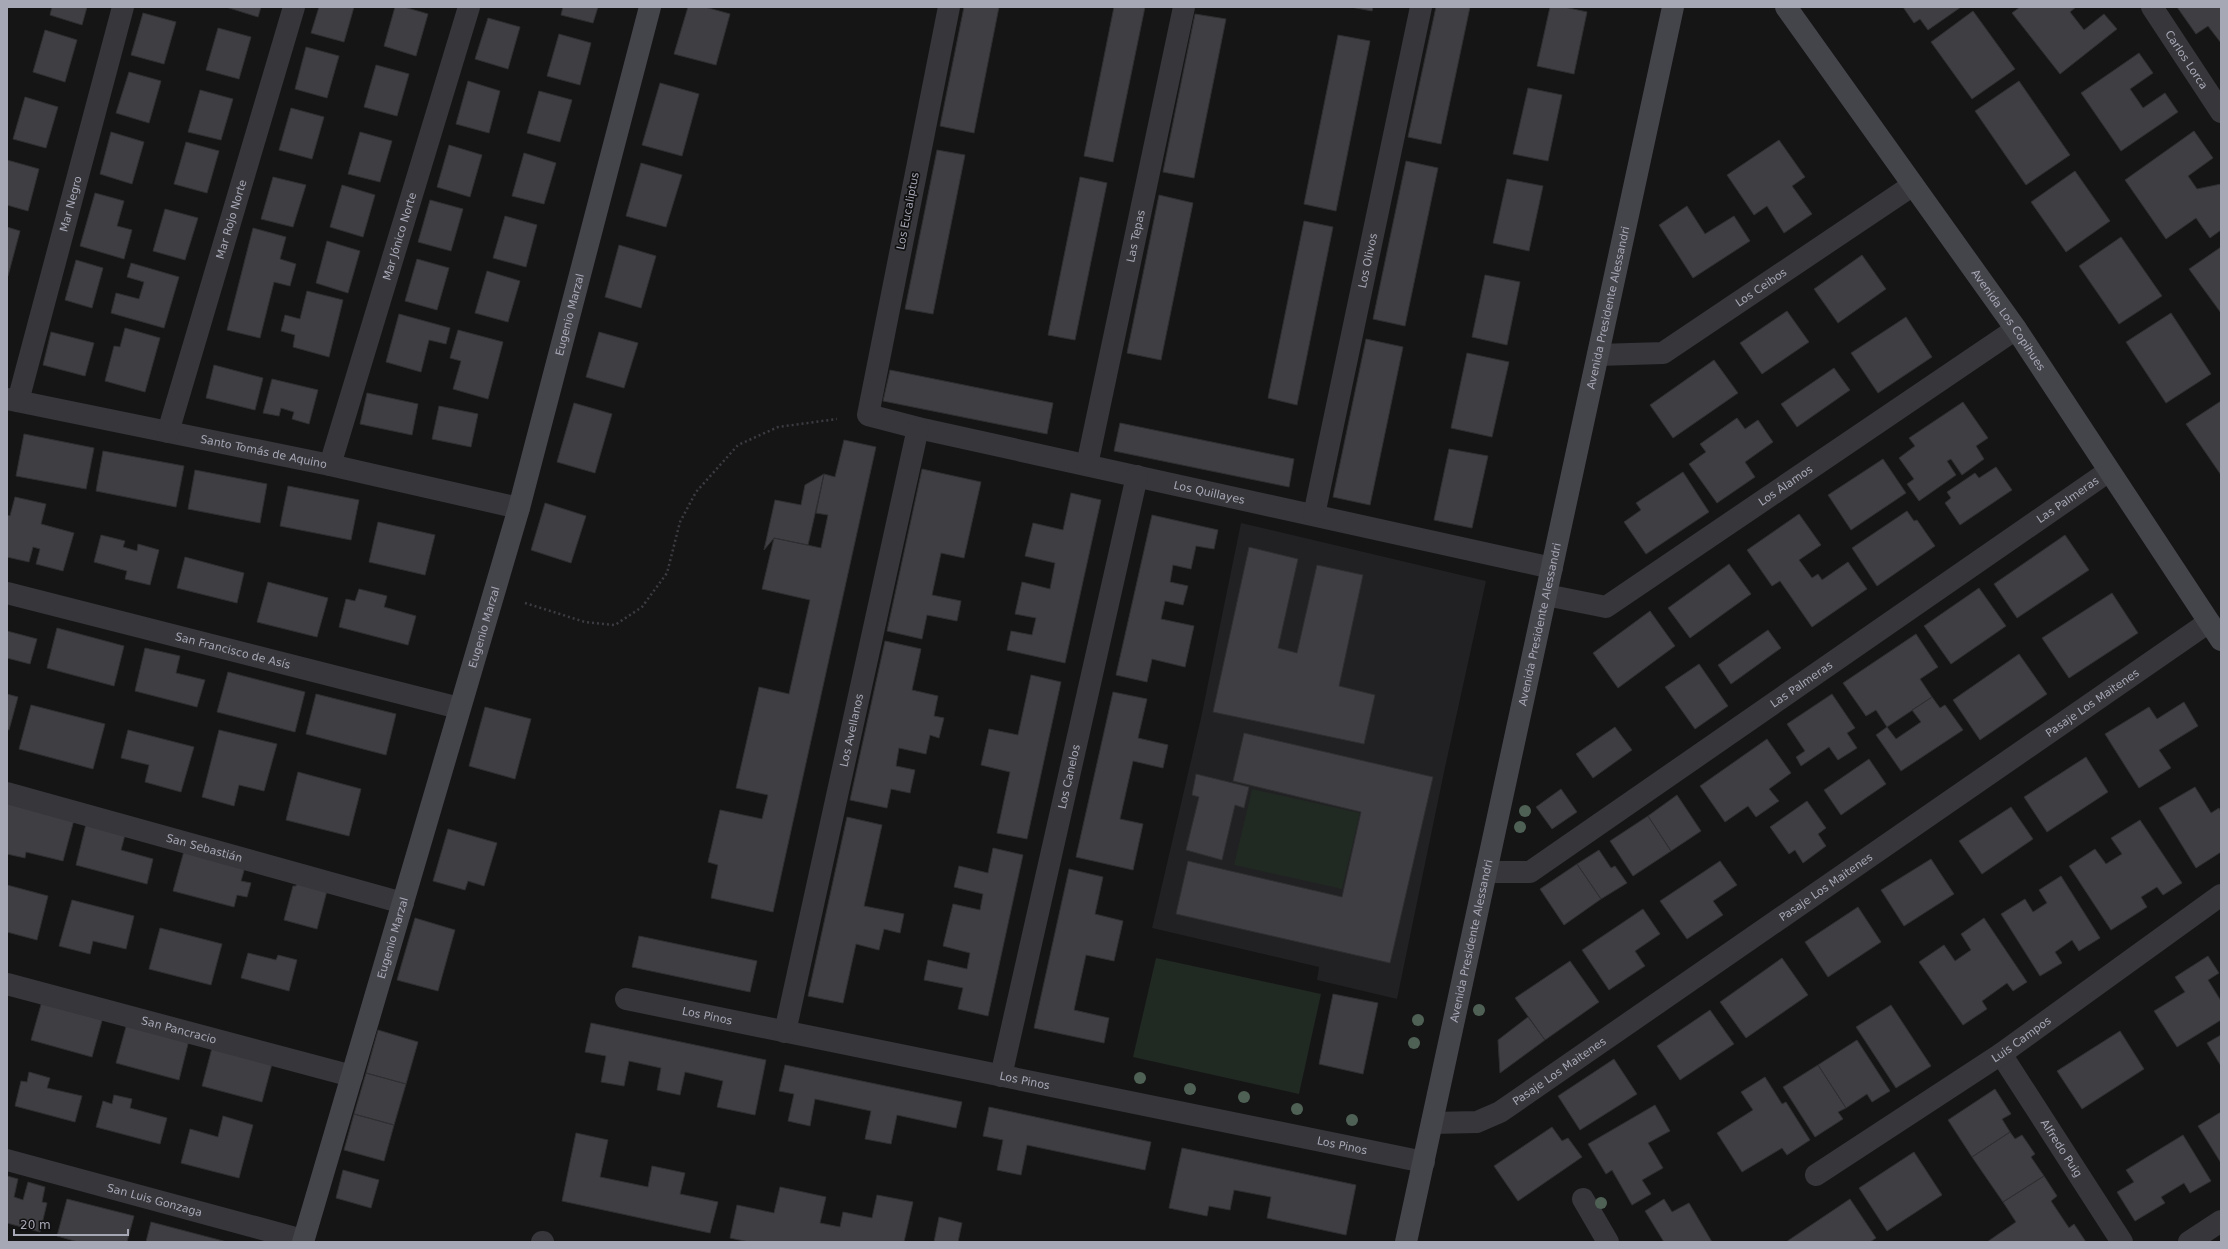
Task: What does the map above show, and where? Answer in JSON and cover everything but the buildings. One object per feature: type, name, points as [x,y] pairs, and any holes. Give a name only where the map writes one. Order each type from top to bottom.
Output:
[{"type":"main road","name":"Eugenio Marzal","points":[[303,1241],[519,508],[650,7]]},
{"type":"main road","name":"Avenida Presidente Alessandri","points":[[1406,1242],[1673,7]]},
{"type":"main road","name":"Avenida Los Copihues","points":[[1786,7],[2016,329],[2221,640]]},
{"type":"street","name":"Mar Negro","points":[[13,400],[123,7]]},
{"type":"street","name":"Mar Rojo Norte","points":[[168,432],[294,7]]},
{"type":"street","name":"Mar Jónico Norte","points":[[330,465],[469,7]]},
{"type":"street","name":"Los Eucaliptus","points":[[868,415],[949,7]]},
{"type":"street","name":"Las Tepas","points":[[1087,465],[1184,7]]},
{"type":"street","name":"Los Olivos","points":[[1314,514],[1421,7]]},
{"type":"street","name":"Carlos Lorca","points":[[2152,7],[2221,112]]},
{"type":"street","name":"Los Ceibos","points":[[1598,355],[1663,353],[1913,185]]},
{"type":"street","name":"Los Álamos","points":[[1546,595],[1606,607],[2016,329]]},
{"type":"street","name":"Santo Tomás de Aquino","points":[[13,400],[330,465],[519,508]]},
{"type":"street","name":"Los Quillayes","points":[[868,415],[918,428],[1314,514],[1552,568]]},
{"type":"street","name":"Los Avellanos","points":[[785,1032],[918,428]]},
{"type":"street","name":"Las Palmeras","points":[[1486,872],[1530,872],[2109,471]]},
{"type":"street","name":"Los Canelos","points":[[1001,1076],[1137,476]]},
{"type":"street","name":"San Francisco de Asís","points":[[7,592],[459,708]]},
{"type":"street","name":"Pasaje Los Maitenes","points":[[1432,1123],[1477,1122],[1500,1112],[2209,622]]},
{"type":"street","name":"San Sebastián","points":[[7,793],[403,903]]},
{"type":"street","name":"Luis Campos","points":[[1816,1175],[2001,1054],[2221,895]]},
{"type":"street","name":"San Pancracio","points":[[7,984],[352,1076]]},
{"type":"street","name":"Los Pinos","points":[[626,999],[1424,1162]]},
{"type":"street","name":"Alfredo Puig","points":[[2001,1054],[2122,1242]]},
{"type":"street","name":"San Luis Gonzaga","points":[[7,1160],[303,1241]]},
{"type":"street","points":[[1583,1199],[1608,1242]]},
{"type":"street","points":[[2189,1242],[2221,1221]]},
{"type":"path","points":[[494,593],[585,622],[615,625],[642,607],[667,573],[680,522],[696,492],[738,445],[778,427],[868,415]]},
{"type":"shaded area","points":[[1241,523],[1486,581],[1444,772],[1397,999],[1317,980],[1319,967],[1152,928],[1201,718]]},
{"type":"shaded area","points":[[1252,789],[1360,813],[1342,889],[1234,865]]},
{"type":"shaded area","points":[[1156,958],[1321,994],[1299,1094],[1133,1057]]}]
